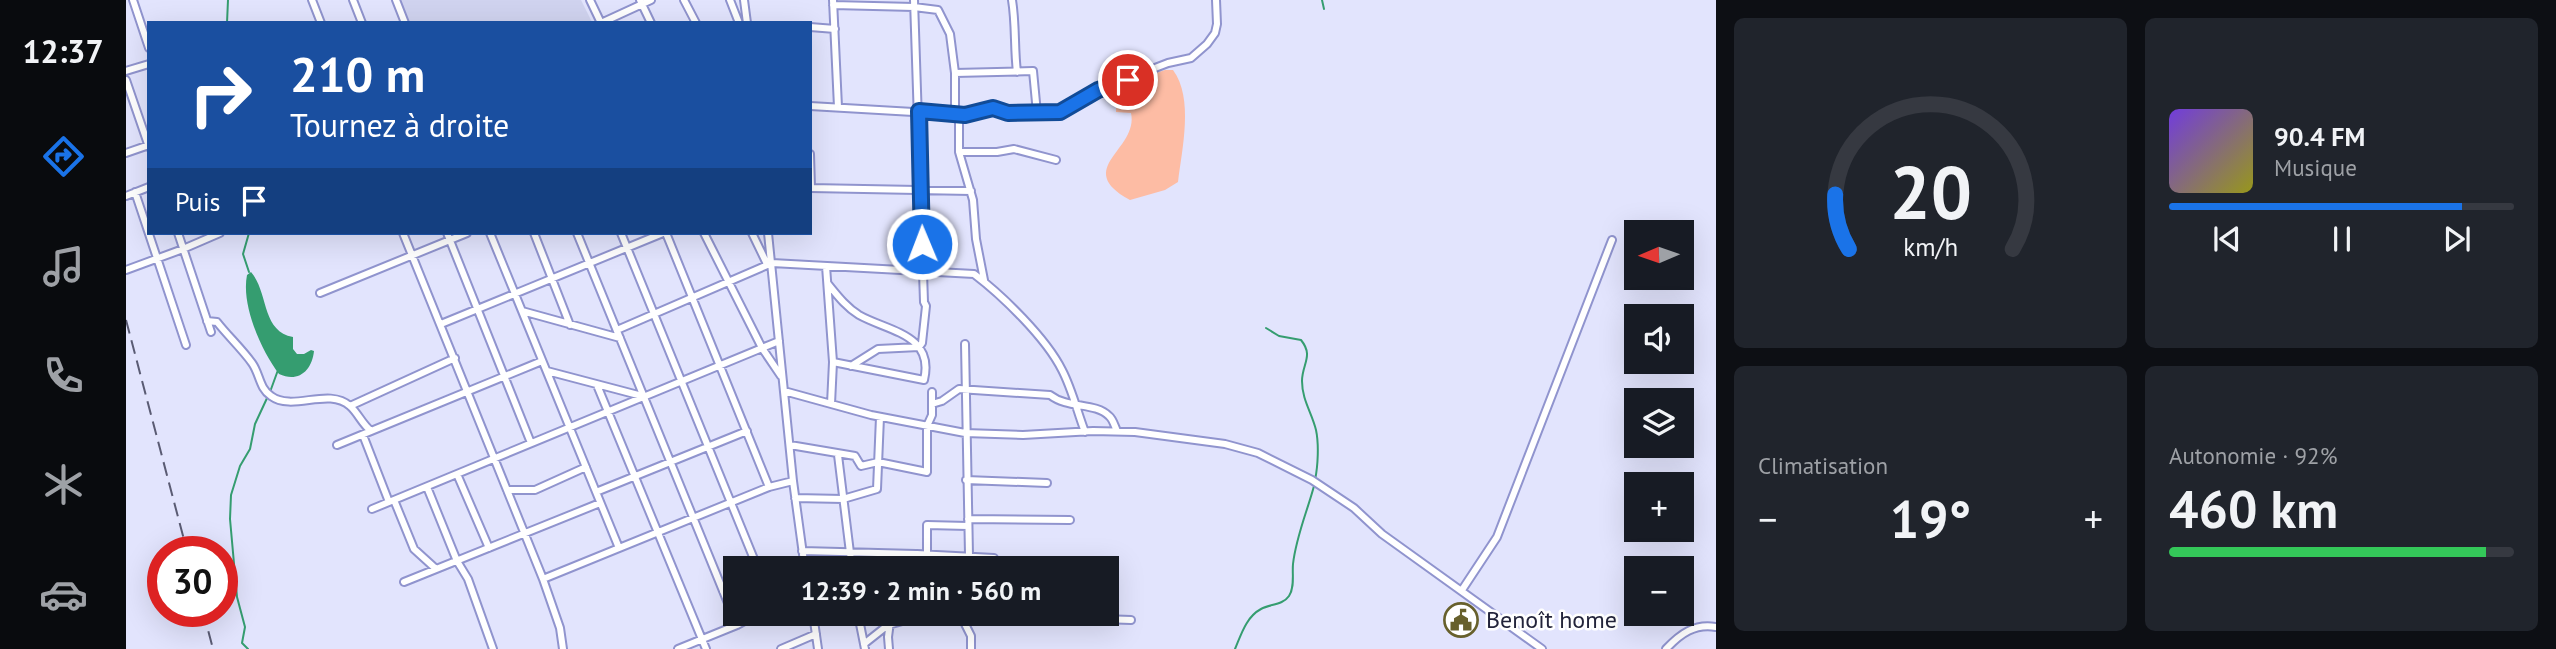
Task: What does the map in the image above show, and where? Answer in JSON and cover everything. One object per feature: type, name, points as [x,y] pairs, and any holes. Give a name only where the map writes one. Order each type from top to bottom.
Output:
[{"type":"street","points":[[133,0],[147,42]]},
{"type":"street","points":[[312,0],[320,21]]},
{"type":"street","points":[[353,0],[361,21]]},
{"type":"street","points":[[396,0],[404,21]]},
{"type":"street","points":[[590,0],[600,21]]},
{"type":"street","points":[[605,21],[641,2],[651,0]]},
{"type":"street","points":[[684,0],[695,21]]},
{"type":"street","points":[[730,0],[739,21]]},
{"type":"street","points":[[744,0],[747,21]]},
{"type":"street","points":[[1012,0],[1016,19],[1013,43],[1017,72]]},
{"type":"street","points":[[812,106],[957,115],[993,108],[1008,113],[1060,112],[1098,90],[1168,63],[1191,58],[1215,33],[1216,0]]},
{"type":"street","points":[[641,2],[650,21]]},
{"type":"street","points":[[838,107],[833,2],[914,3],[938,10],[950,34],[959,152],[971,191],[979,263],[984,282]]},
{"type":"street","points":[[914,3],[926,313],[922,343],[919,347]]},
{"type":"street","points":[[812,27],[835,29]]},
{"type":"street","points":[[126,71],[147,65]]},
{"type":"street","points":[[955,73],[1033,71],[1037,113]]},
{"type":"street","points":[[126,80],[147,140]]},
{"type":"street","points":[[126,153],[147,147]]},
{"type":"street","points":[[959,152],[1014,149],[1056,160]]},
{"type":"street","points":[[126,196],[147,188]]},
{"type":"street","points":[[812,188],[971,191]]},
{"type":"street","points":[[135,192],[147,229]]},
{"type":"street","points":[[149,235],[186,345]]},
{"type":"street","points":[[178,235],[211,332]]},
{"type":"street","points":[[126,270],[215,235]]},
{"type":"street","points":[[404,235],[543,579],[563,649]]},
{"type":"street","points":[[491,235],[619,548]]},
{"type":"street","points":[[535,235],[570,325]]},
{"type":"street","points":[[578,235],[723,592]]},
{"type":"street","points":[[622,235],[753,556]]},
{"type":"street","points":[[441,324],[659,235]]},
{"type":"street","points":[[665,235],[769,487]]},
{"type":"street","points":[[705,235],[762,348],[783,379]]},
{"type":"street","points":[[753,235],[769,264]]},
{"type":"street","points":[[768,235],[769,264],[803,556]]},
{"type":"street","points":[[320,293],[448,236],[531,443]]},
{"type":"street","points":[[1462,590],[1497,537],[1612,240]]},
{"type":"street","points":[[617,330],[729,284],[769,264],[974,274],[995,290],[1050,350],[1062,369],[1085,432]]},
{"type":"street","points":[[826,266],[833,362],[831,404]]},
{"type":"street","points":[[828,284],[848,307],[859,315],[900,331],[919,347],[925,358],[925,380],[833,362]]},
{"type":"street","points":[[522,312],[620,338]]},
{"type":"street","points":[[207,321],[216,322],[254,365],[261,383],[270,395],[284,402],[324,399],[341,401],[350,406],[371,432]]},
{"type":"street","points":[[372,509],[779,341]]},
{"type":"street","points":[[965,344],[969,555]]},
{"type":"street","points":[[851,366],[878,349],[919,347]]},
{"type":"street","points":[[350,406],[455,358]]},
{"type":"street","points":[[337,445],[542,361]]},
{"type":"street","points":[[547,371],[644,397]]},
{"type":"street","points":[[597,385],[706,649]]},
{"type":"street","points":[[932,404],[942,401],[959,389],[1051,395],[1062,403],[1096,409],[1110,416],[1117,431]]},
{"type":"street","points":[[784,391],[880,417],[965,433],[1023,435],[1117,431],[1192,439],[1246,449],[1274,459],[1320,485],[1354,508],[1382,534],[1542,649]]},
{"type":"street","points":[[790,445],[855,456],[861,466],[878,462],[927,472],[927,426],[932,415],[932,392]]},
{"type":"street","points":[[795,498],[843,499],[877,489],[880,417]]},
{"type":"street","points":[[596,492],[747,431]]},
{"type":"street","points":[[363,435],[414,549],[436,569]]},
{"type":"street","points":[[838,455],[850,554]]},
{"type":"street","points":[[507,490],[535,489],[586,467]]},
{"type":"street","points":[[457,474],[489,548]]},
{"type":"street","points":[[966,480],[1047,483]]},
{"type":"street","points":[[543,579],[769,487],[793,481]]},
{"type":"street","points":[[427,486],[457,561],[468,579],[493,649]]},
{"type":"street","points":[[404,582],[600,503]]},
{"type":"street","points":[[927,554],[927,526],[968,522],[1070,520]]},
{"type":"street","points":[[802,551],[977,556]]},
{"type":"street","points":[[1119,620],[1131,620]]},
{"type":"street","points":[[1666,649],[1678,636],[1702,624],[1716,627]]},
{"type":"street","points":[[678,649],[735,626]]},
{"type":"street","points":[[815,626],[818,649]]},
{"type":"street","points":[[860,626],[864,647]]},
{"type":"street","points":[[864,647],[889,626]]},
{"type":"street","points":[[889,649],[891,626]]},
{"type":"street","points":[[966,626],[971,636],[969,649]]},
{"type":"street","points":[[781,649],[816,634]]},
{"type":"shaded area","points":[[399,0],[581,0],[592,21],[408,21]]},
{"type":"shaded area","points":[[1165,70],[1173,70],[1179,81],[1185,109],[1178,182],[1165,190],[1130,200],[1114,189],[1107,178],[1107,168],[1131,126],[1131,113],[1116,112],[1117,86]]},
{"type":"shaded area","points":[[251,272],[275,327],[293,337],[293,349],[297,354],[314,351],[307,369],[298,376],[279,374],[259,340],[247,300],[247,275]]},
{"type":"waterway","points":[[227,21],[228,0]]},
{"type":"waterway","points":[[1322,0],[1324,9]]},
{"type":"waterway","points":[[248,235],[243,254],[249,272]]},
{"type":"waterway","points":[[1266,328],[1279,336],[1301,340],[1307,351],[1302,388],[1317,436],[1315,480]]},
{"type":"waterway","points":[[270,392],[278,370]]},
{"type":"waterway","points":[[248,649],[242,643],[245,627],[237,597],[230,519],[231,495],[240,466],[250,449],[255,424],[268,396]]},
{"type":"waterway","points":[[1235,649],[1251,617],[1261,609],[1283,601],[1291,592],[1297,544],[1314,486]]},
{"type":"railway","points":[[126,320],[183,536]]},
{"type":"railway","points":[[207,627],[213,649]]},
{"type":"place","name":"Benoît home","points":[[1461,620]]},
{"type":"route","points":[[922,244],[919,111],[965,115],[993,108],[1008,113],[1060,112],[1098,90],[1128,80]]}]
